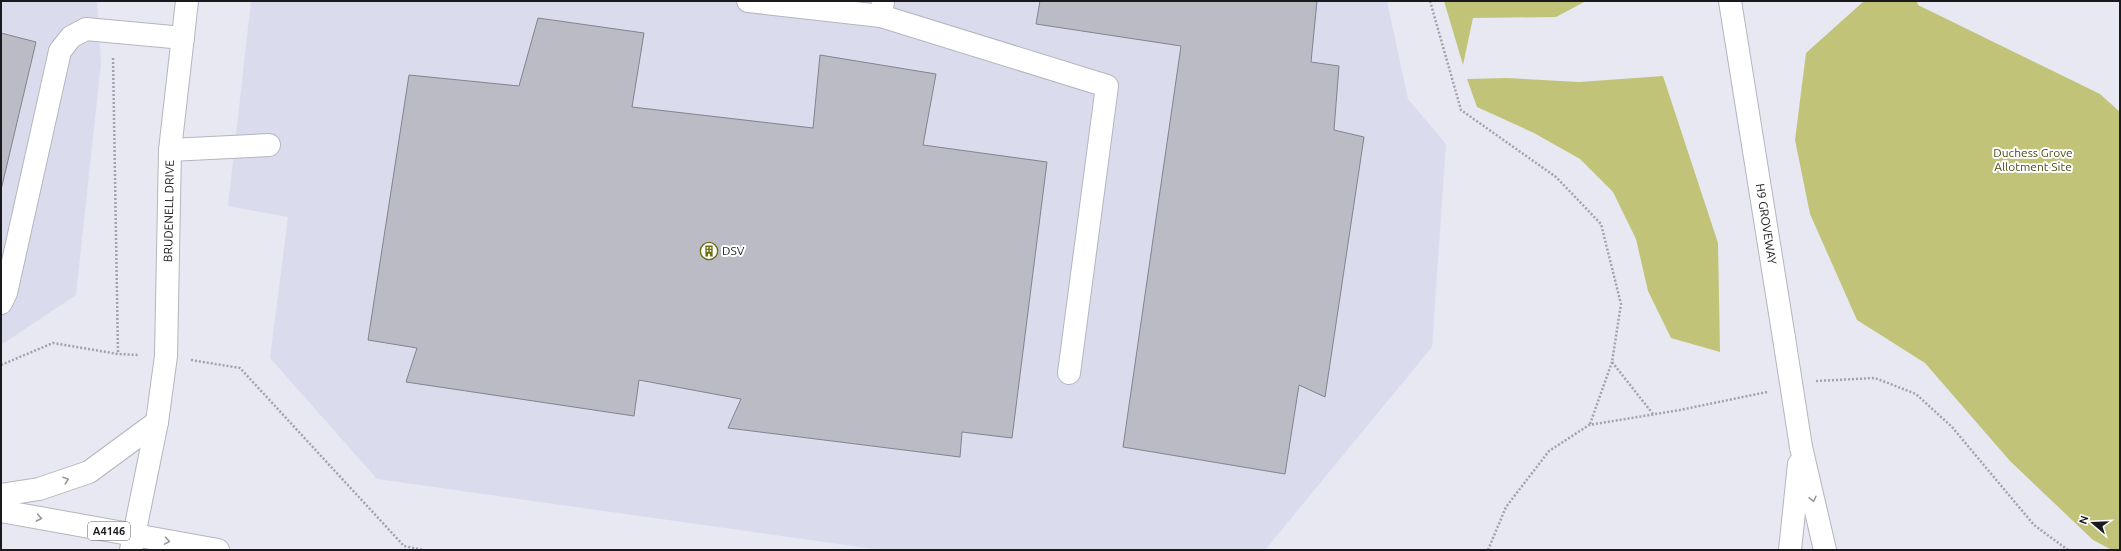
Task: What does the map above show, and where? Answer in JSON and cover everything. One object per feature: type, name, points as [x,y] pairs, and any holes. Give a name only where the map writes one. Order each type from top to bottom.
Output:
[{"type":"main road","name":"BRUDENELL DRIVE","points":[[133,543],[157,422],[166,356],[170,150],[187,1]]},
{"type":"main road","points":[[748,1],[882,9],[1107,86],[1069,373]]},
{"type":"main road","name":"H9 GROVEWAY","points":[[1730,1],[1800,447],[1825,550]]},
{"type":"main road","points":[[1,303],[6,293],[60,51],[72,37],[86,29],[182,38]]},
{"type":"main road","points":[[170,150],[269,145]]},
{"type":"main road","points":[[1,494],[39,489],[89,472],[157,422]]},
{"type":"main road","name":"H9 GROVEWAY","points":[[1790,550],[1800,447]]},
{"type":"main road","name":"A4146","points":[[1,511],[133,543],[218,550]]},
{"type":"path","points":[[1430,1],[1461,110],[1556,177],[1601,224],[1621,304],[1612,362],[1589,425]]},
{"type":"path","points":[[112,31],[118,354]]},
{"type":"path","points":[[1,365],[53,343],[118,354],[166,356],[240,368],[404,546],[424,550]]},
{"type":"path","points":[[1612,362],[1654,414]]},
{"type":"path","points":[[1813,382],[1875,378],[1916,394],[1952,427],[2034,525],[2068,550]]},
{"type":"path","points":[[1488,550],[1506,507],[1549,451],[1589,425],[1654,414],[1774,390]]},
{"type":"shaded area","points":[[1,1],[97,1],[101,63],[76,295],[1,345]]},
{"type":"shaded area","points":[[251,1],[1387,1],[1408,99],[1446,144],[1432,347],[1265,550],[881,550],[377,479],[270,358],[288,217],[228,206]]},
{"type":"green space","points":[[1444,1],[1586,1],[1556,17],[1473,18],[1463,65]]},
{"type":"green space","name":"Duchess Grove Allotment Site","points":[[1864,1],[1917,1],[1918,5],[2100,94],[2120,112],[2120,550],[2112,550],[2093,540],[2010,461],[1925,363],[1857,320],[1810,214],[1795,140],[1806,53]]},
{"type":"green space","points":[[1663,76],[1718,243],[1720,352],[1671,338],[1648,291],[1636,239],[1613,192],[1580,159],[1534,133],[1477,107],[1467,79],[1506,78],[1579,82]]},
{"type":"building","points":[[1040,1],[1317,1],[1311,62],[1339,66],[1334,130],[1364,137],[1325,397],[1299,385],[1285,474],[1123,447],[1181,46],[1036,24]]},
{"type":"building","name":"DSV","points":[[538,18],[644,33],[632,107],[813,128],[820,55],[936,74],[923,145],[1047,162],[1012,438],[962,432],[960,457],[728,428],[741,399],[639,380],[634,416],[406,382],[417,348],[368,340],[409,75],[519,86]]},
{"type":"building","points":[[1,33],[36,42],[1,190]]},
{"type":"place","name":"DSV","points":[[709,251]]}]
